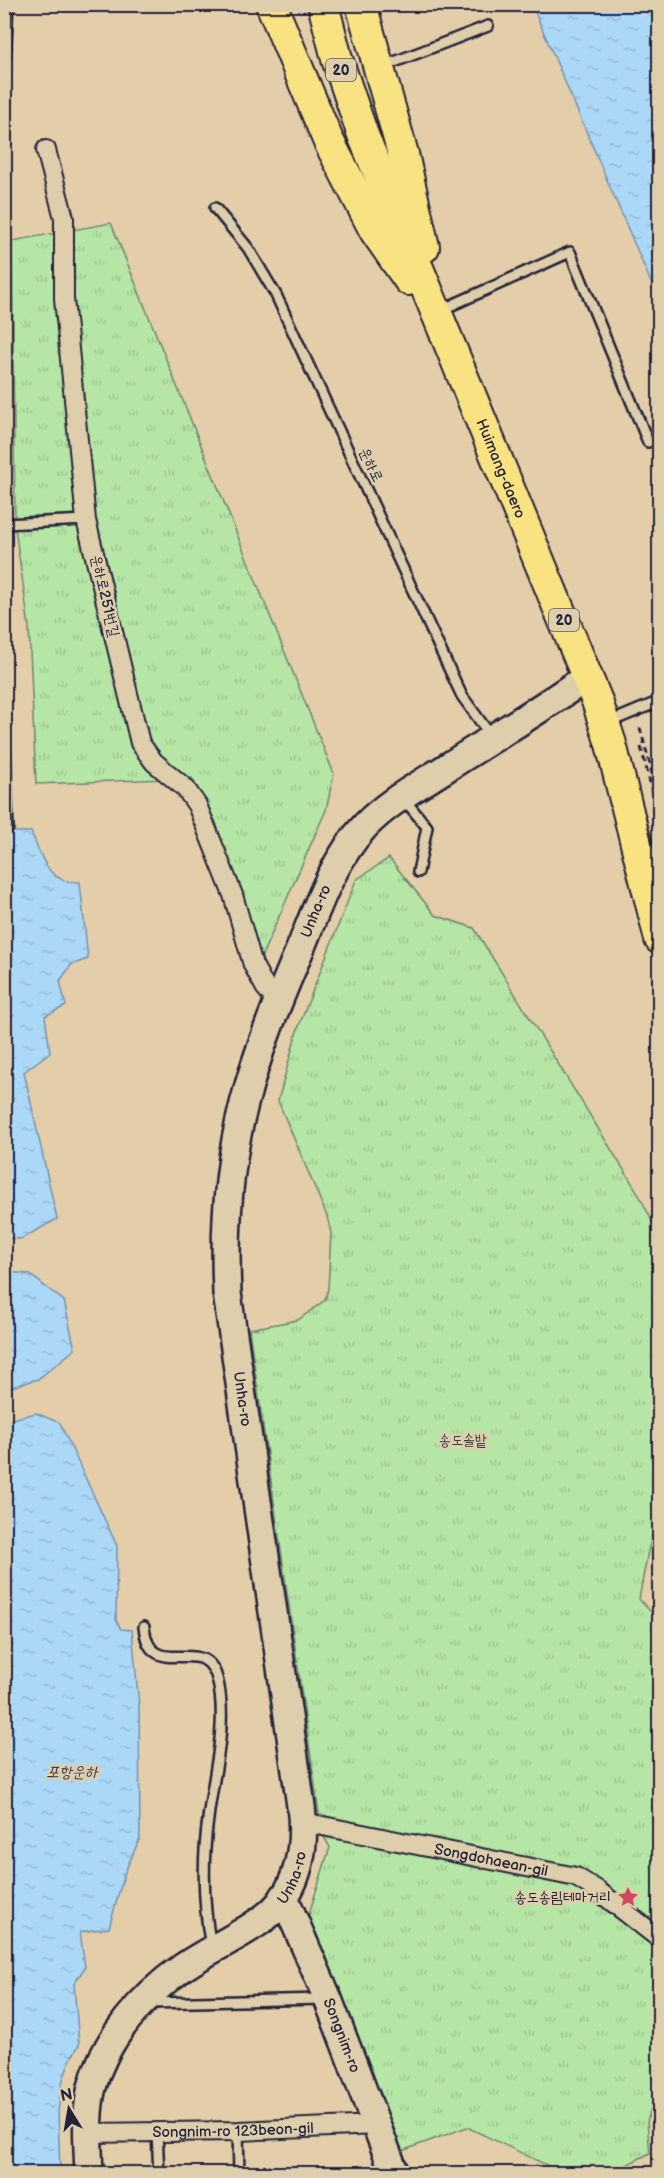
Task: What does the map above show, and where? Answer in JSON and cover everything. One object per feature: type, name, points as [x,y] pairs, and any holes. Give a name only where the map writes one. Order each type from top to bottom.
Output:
[{"type":"main road","points":[[271,4],[328,140],[375,231],[407,278],[436,312]]},
{"type":"main road","name":"Huimang-daero","points":[[323,4],[337,59],[363,135],[605,724],[660,939]]},
{"type":"main road","points":[[361,4],[419,220],[436,312]]},
{"type":"street","name":"운하로251번길","points":[[46,150],[63,218],[64,299],[86,520],[140,743],[154,762],[185,788],[197,805],[233,895],[253,965],[265,987],[278,1003]]},
{"type":"street","name":"Unha-ro","points":[[89,2174],[87,2133],[89,2100],[97,2072],[113,2040],[142,2003],[180,1969],[268,1915],[284,1898],[301,1858],[303,1821],[231,1321],[226,1272],[226,1222],[238,1127],[250,1081],[312,919],[344,854],[367,825],[401,796],[587,677]]},
{"type":"street","name":"Songdohaean-gil","points":[[303,1821],[576,1877],[597,1890],[660,1939]]},
{"type":"street","name":"Songnim-ro","points":[[284,1898],[328,1999],[395,2174]]},
{"type":"street","name":"Songnim-ro 123beon-gil","points":[[87,2133],[378,2125]]},
{"type":"lane","points":[[4,82],[8,4]]},
{"type":"lane","points":[[378,68],[488,26]]},
{"type":"lane","name":"운하로","points":[[215,208],[248,248],[276,295],[458,687],[493,738]]},
{"type":"lane","points":[[436,312],[570,252],[648,442]]},
{"type":"lane","points":[[4,524],[86,520]]},
{"type":"lane","points":[[605,724],[660,701]]},
{"type":"lane","points":[[4,725],[8,828]]},
{"type":"lane","points":[[401,796],[427,827],[418,872]]},
{"type":"lane","points":[[144,1627],[152,1649],[165,1655],[187,1655],[204,1659],[211,1664],[218,1683],[220,1732],[203,1875],[206,1922],[212,1949]]},
{"type":"lane","points":[[142,2003],[328,1999]]},
{"type":"lane","points":[[238,2130],[239,2174]]},
{"type":"lane","points":[[157,2132],[159,2174]]},
{"type":"path","points":[[640,728],[660,801]]},
{"type":"path","points":[[641,747],[660,822]]},
{"type":"green space","points":[[111,223],[334,774],[326,810],[259,962],[216,822],[192,778],[36,784],[29,627],[15,528],[12,241]]},
{"type":"green space","name":"송도솔밭","points":[[389,858],[435,915],[474,928],[637,1191],[659,1235],[659,1512],[648,1551],[639,1599],[660,1622],[659,2090],[656,2092],[647,2122],[650,2153],[611,2173],[563,2173],[467,2127],[399,2152],[308,1917],[330,1847],[322,1834],[249,1329],[298,1320],[325,1300],[328,1289],[331,1233],[327,1216],[278,1101],[297,1031],[356,880]]},
{"type":"water","points":[[532,5],[659,5],[659,301]]},
{"type":"water","points":[[4,832],[31,832],[47,867],[53,874],[60,879],[80,882],[88,959],[71,965],[60,981],[66,1006],[45,1016],[50,1052],[24,1072],[57,1219],[21,1239],[4,1238]]},
{"type":"water","points":[[5,1272],[29,1274],[64,1301],[75,1349],[38,1379],[5,1389]]},
{"type":"water","name":"포항운하","points":[[36,1413],[60,1423],[117,1546],[116,1620],[121,1629],[132,1630],[139,1706],[140,1838],[124,1874],[109,1928],[80,1932],[85,1967],[74,1984],[79,2045],[70,2060],[62,2083],[58,2111],[60,2173],[5,2174],[4,1421]]},
{"type":"place","name":"송도송림테마거리","points":[[628,1897]]}]
